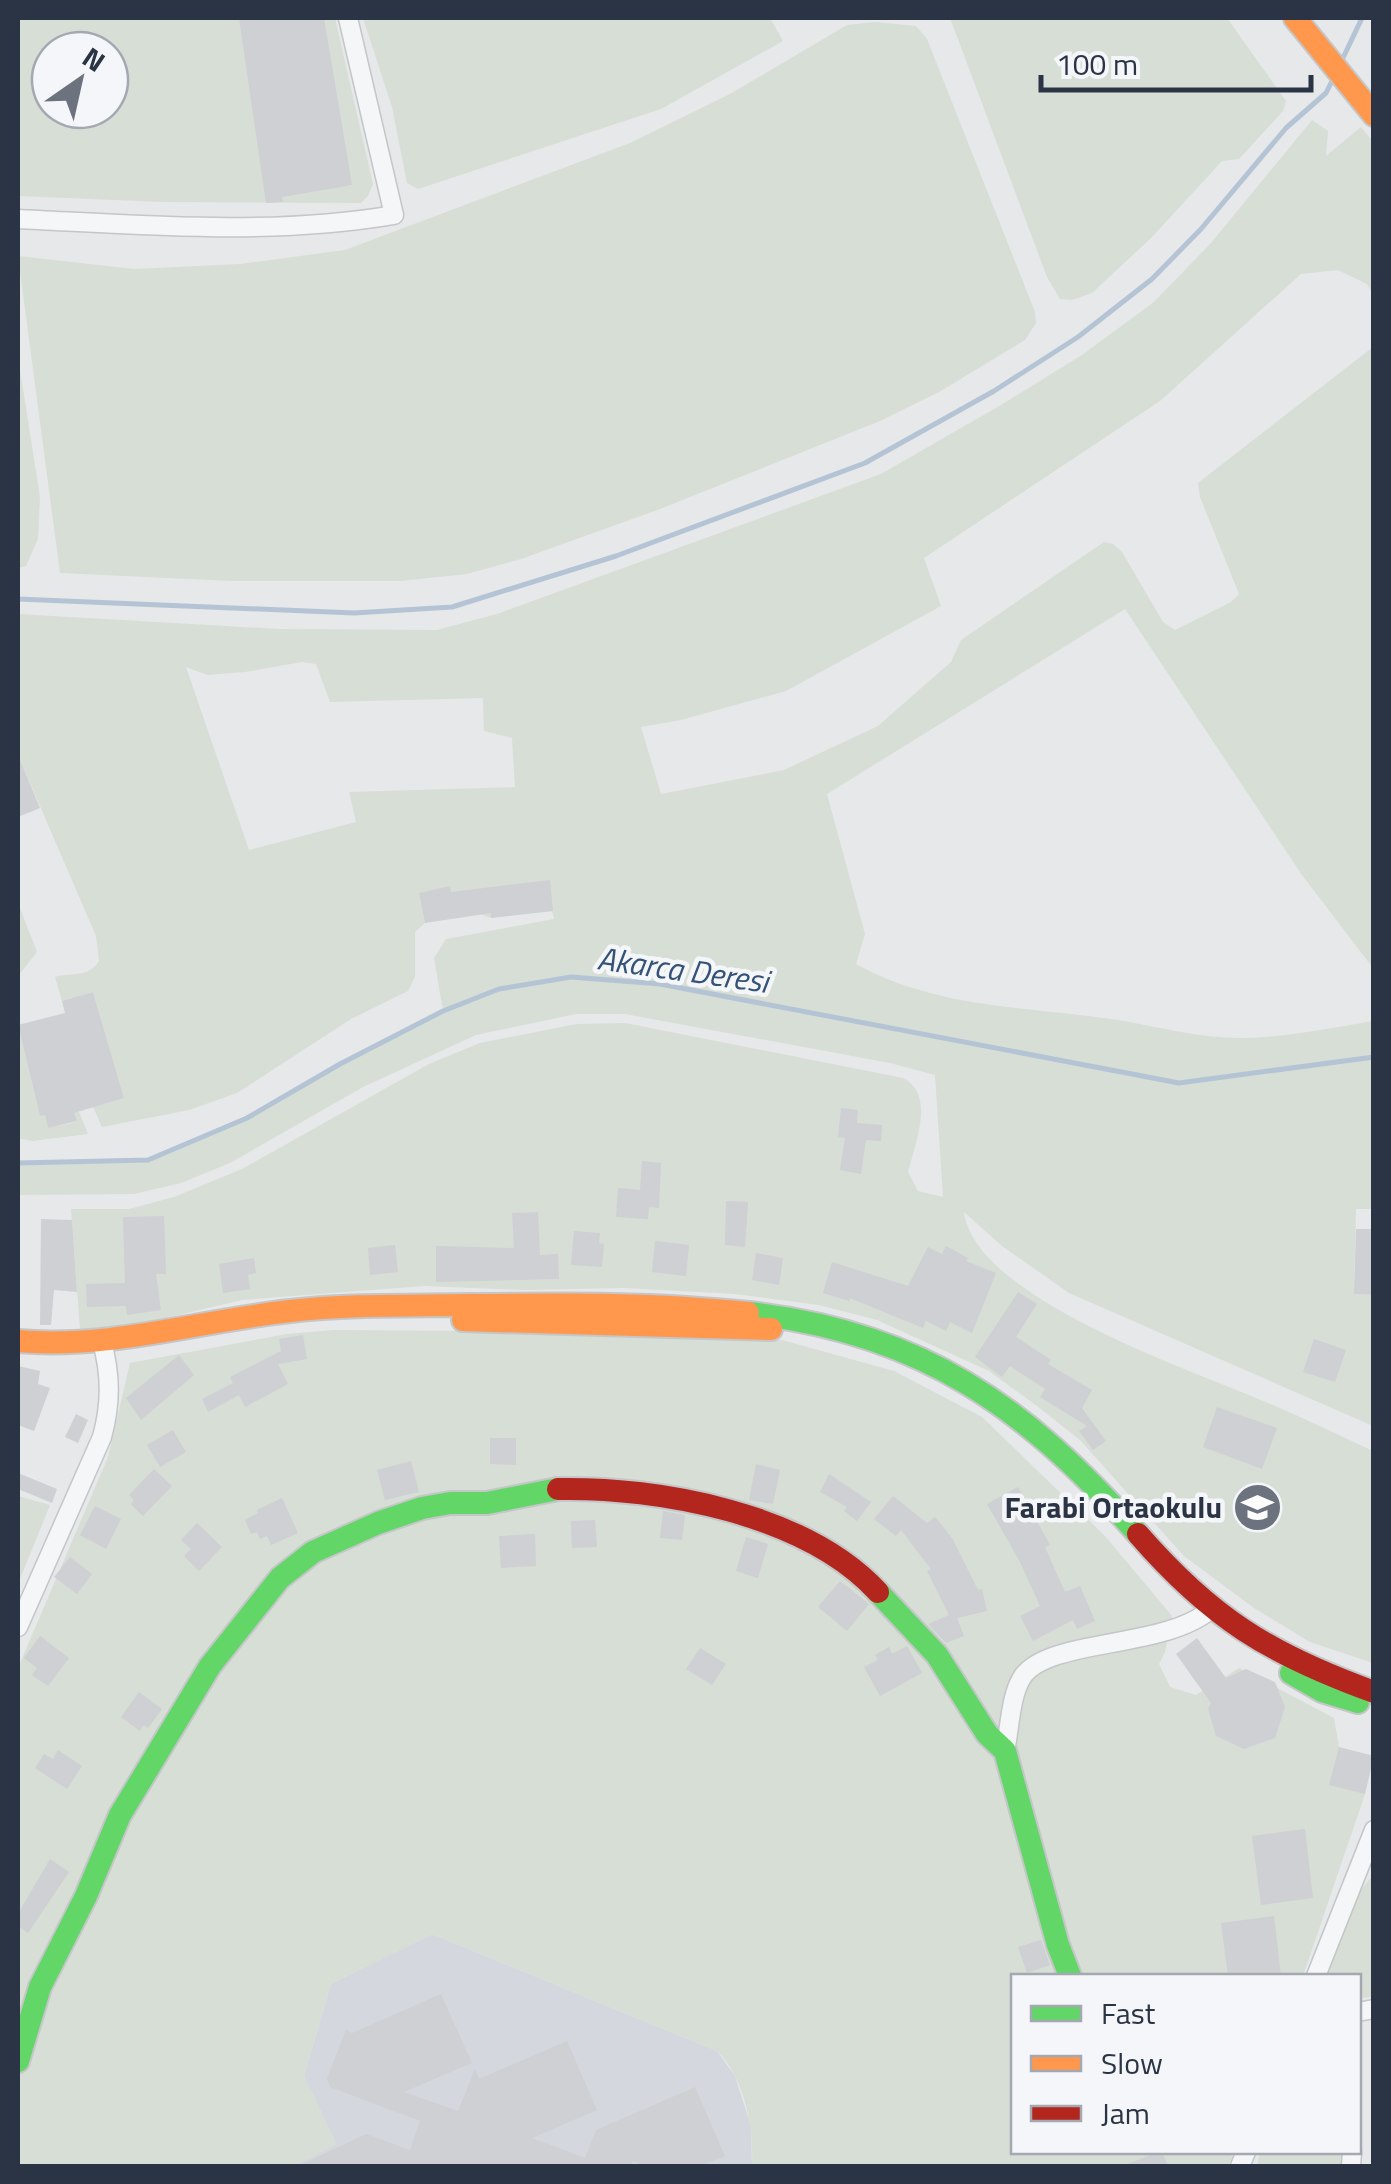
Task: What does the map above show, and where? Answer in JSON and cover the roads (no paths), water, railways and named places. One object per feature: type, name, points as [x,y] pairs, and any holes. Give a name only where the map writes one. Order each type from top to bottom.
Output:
[{"type":"main road","points":[[1295,18],[1374,114]]},
{"type":"main road","points":[[18,1355],[104,1350],[231,1318],[314,1308],[672,1304],[728,1308],[861,1336],[927,1360],[1011,1408],[1074,1464],[1207,1612],[1263,1658],[1322,1690],[1374,1706]]},
{"type":"main road","points":[[18,1341],[104,1350]]},
{"type":"main road","points":[[18,2061],[40,1987],[86,1896],[120,1815],[210,1666],[280,1578],[313,1552],[378,1522],[422,1508],[488,1503],[558,1490],[608,1488],[702,1502],[812,1542],[870,1583],[937,1655],[987,1734],[1005,1752],[1069,1974]]},
{"type":"main road","points":[[1207,1612],[1298,1663],[1374,1692]]},
{"type":"street","points":[[18,218],[248,227],[352,222],[394,214],[348,18]]},
{"type":"street","points":[[18,1627],[102,1436],[109,1411],[104,1350]]},
{"type":"street","points":[[1005,1752],[1021,1679],[1030,1668],[1096,1646],[1164,1634],[1185,1627],[1207,1612]]},
{"type":"street","points":[[1317,1974],[1368,1855],[1374,1830]]},
{"type":"waterway","points":[[1342,60],[1362,18]]},
{"type":"waterway","points":[[18,599],[354,613],[452,607],[616,556],[865,463],[994,391],[1078,337],[1152,279],[1201,229],[1286,128],[1326,93],[1333,79]]},
{"type":"waterway","name":"Akarca Deresi","points":[[18,1163],[148,1160],[247,1118],[443,1011],[499,989],[571,977],[660,984],[1179,1083],[1374,1057]]},
{"type":"place","name":"Farabi Ortaokulu","points":[[1257,1508]]}]
